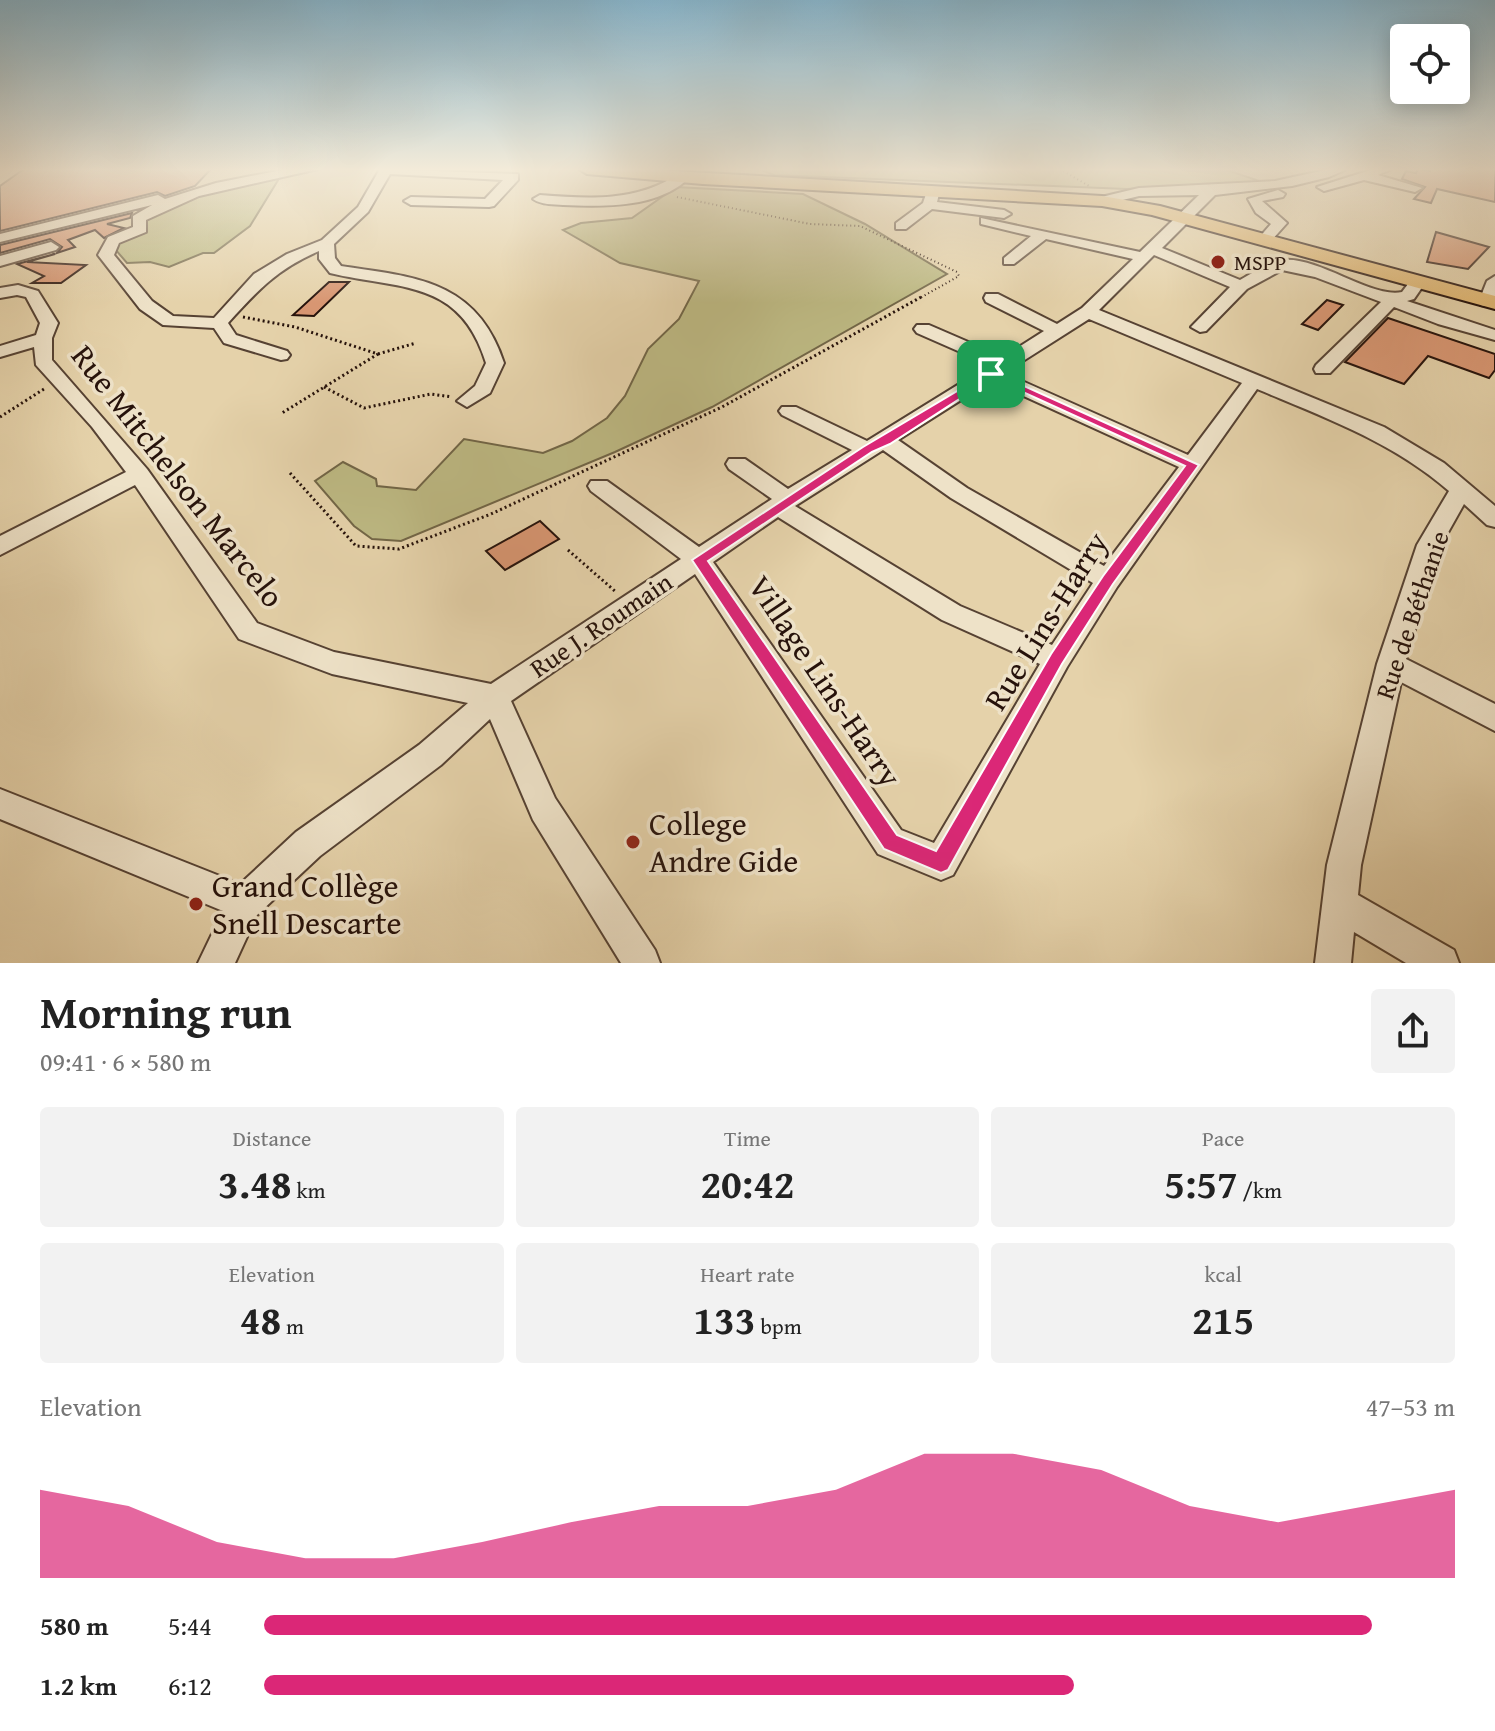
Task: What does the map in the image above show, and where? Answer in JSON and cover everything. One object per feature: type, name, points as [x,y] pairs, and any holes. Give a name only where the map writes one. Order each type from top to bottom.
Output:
[{"type":"main road","points":[[1180,214],[1492,295]]},
{"type":"main road","points":[[1267,237],[1417,283],[1492,295]]},
{"type":"street","points":[[0,238],[114,214]]},
{"type":"street","points":[[140,214],[141,229],[113,240],[106,255],[146,305],[169,321],[221,320],[243,294],[278,264],[327,243],[358,214]]},
{"type":"street","points":[[901,226],[914,214]]},
{"type":"street","points":[[1006,214],[1011,215]]},
{"type":"street","points":[[1265,214],[1280,223],[1267,237]]},
{"type":"street","name":"Rue J. Roumain","points":[[216,963],[245,903],[308,844],[430,755],[495,697],[783,503],[1088,312],[1185,215]]},
{"type":"street","points":[[986,221],[1147,253],[1241,286]]},
{"type":"street","points":[[1009,261],[1043,234]]},
{"type":"street","points":[[327,243],[327,259],[336,270]]},
{"type":"street","points":[[0,261],[51,247]]},
{"type":"street","points":[[278,264],[336,270],[438,291],[491,346],[495,363],[483,389],[467,401]]},
{"type":"street","points":[[1200,327],[1241,286],[1279,265],[1287,265],[1393,299],[1443,321],[1495,335]]},
{"type":"street","points":[[1323,369],[1393,299],[1408,296],[1417,283]]},
{"type":"street","name":"Rue Mitchelson Marcelo","points":[[0,293],[18,290],[32,294],[49,323],[43,338],[53,372],[139,474],[248,631],[332,663],[495,697]]},
{"type":"street","points":[[992,298],[1055,330]]},
{"type":"street","points":[[1088,312],[1377,432],[1436,468],[1495,519]]},
{"type":"street","points":[[221,320],[230,339],[281,355]]},
{"type":"street","points":[[923,329],[1193,465]]},
{"type":"street","points":[[0,352],[43,338]]},
{"type":"street","name":"Rue Lins-Harry","points":[[890,842],[941,863],[1057,659],[1108,580],[1254,380]]},
{"type":"street","points":[[789,411],[876,445],[1108,580]]},
{"type":"street","points":[[737,464],[783,503],[951,613],[1057,659]]},
{"type":"street","points":[[0,546],[139,474]]},
{"type":"street","name":"Village Lins-Harry","points":[[599,486],[699,560],[890,842]]},
{"type":"street","name":"Rue de Béthanie","points":[[1333,963],[1344,865],[1391,664],[1429,545],[1461,489]]},
{"type":"street","points":[[1391,664],[1495,718]]},
{"type":"street","points":[[495,697],[544,809],[642,963]]},
{"type":"street","points":[[0,804],[245,903]]},
{"type":"street","points":[[1339,904],[1441,963]]},
{"type":"path","points":[[290,473],[356,546],[399,549],[491,514],[626,454],[722,407],[959,276],[957,272],[860,226],[810,224],[761,214]]},
{"type":"path","points":[[221,320],[264,318],[378,354]]},
{"type":"path","points":[[282,413],[378,354],[416,343]]},
{"type":"path","points":[[0,417],[53,372]]},
{"type":"path","points":[[324,387],[360,408],[374,408],[436,394],[467,401]]},
{"type":"path","points":[[568,550],[631,604]]},
{"type":"shaded area","points":[[155,214],[257,214],[250,226],[214,253],[203,253],[169,267],[150,262],[127,263],[115,249]]},
{"type":"shaded area","points":[[638,214],[844,214],[947,274],[712,407],[615,452],[401,541],[372,539],[354,526],[315,481],[343,462],[376,479],[377,486],[416,490],[464,439],[543,453],[572,441],[607,418],[625,396],[648,349],[679,319],[699,281],[620,263],[563,230],[581,223],[632,218]]},
{"type":"building","points":[[0,214],[69,214],[0,231]]},
{"type":"building","points":[[132,214],[130,218],[107,224],[124,228],[104,238],[95,230],[68,240],[75,247],[57,253],[62,247],[50,239],[0,253],[0,245]]},
{"type":"building","points":[[1436,232],[1489,247],[1468,269],[1427,262]]},
{"type":"building","points":[[55,254],[27,262],[86,265],[61,283],[32,283],[44,276],[17,264]]},
{"type":"building","points":[[329,282],[349,282],[314,316],[293,315]]},
{"type":"building","points":[[1327,300],[1343,305],[1318,330],[1302,324]]},
{"type":"building","points":[[1388,318],[1495,354],[1495,370],[1489,378],[1428,356],[1404,384],[1345,362]]},
{"type":"building","points":[[540,521],[559,539],[505,570],[486,551]]},
{"type":"place","name":"MSPP","points":[[1218,262]]},
{"type":"place","name":"College Andre Gide","points":[[633,842]]},
{"type":"place","name":"Grand Collège Snell Descarte","points":[[196,904]]},
{"type":"route","points":[[991,374],[1193,465],[1108,580],[1057,659],[941,863],[890,842],[699,560],[867,449],[885,441],[991,374]]}]
